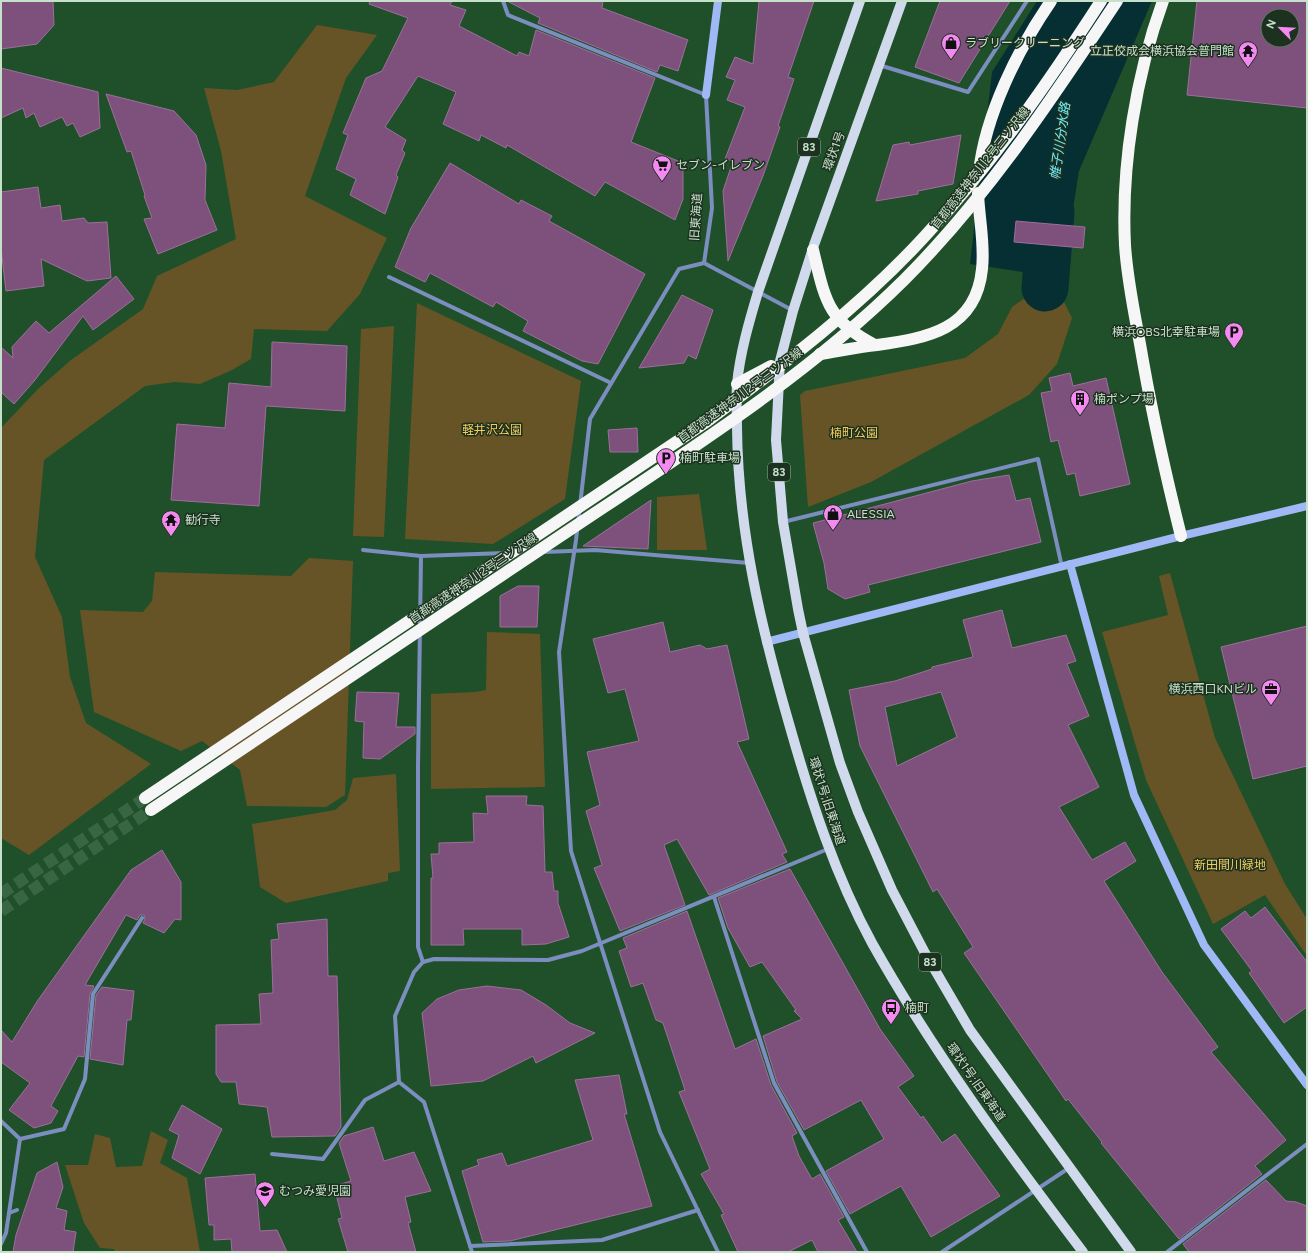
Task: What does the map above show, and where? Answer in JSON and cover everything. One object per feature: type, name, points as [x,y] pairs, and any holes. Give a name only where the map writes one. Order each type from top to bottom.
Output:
[{"type":"highway","points":[[737,384],[780,361],[913,340],[942,331],[960,319],[971,305],[978,290],[982,270],[978,184],[981,155],[986,131],[1009,77],[1051,1]]},
{"type":"highway","name":"首都高速神奈川2号三ツ沢線","points":[[145,798],[709,420],[786,363],[823,333],[893,269],[957,200],[1038,94],[1101,1]]},
{"type":"highway","name":"首都高速神奈川2号三ツ沢線","points":[[151,810],[716,432],[832,344],[903,280],[968,210],[1024,138],[1117,1]]},
{"type":"highway","points":[[1163,1],[1146,56],[1133,127],[1128,163],[1125,244],[1129,286],[1162,458],[1181,536]]},
{"type":"highway","points":[[813,250],[826,301],[833,312],[842,325],[859,337],[875,345]]},
{"type":"main road","name":"環状1号","points":[[758,292],[860,1]]},
{"type":"main road","name":"環状1号","points":[[793,311],[813,250],[902,1]]},
{"type":"main road","name":"環状1号;旧東海道","points":[[758,292],[747,330],[737,384],[737,471],[748,563],[766,642],[800,761],[828,849],[871,942],[942,1057],[1036,1190],[1083,1252]]},
{"type":"main road","name":"環状1号;旧東海道","points":[[793,311],[780,361],[776,440],[783,522],[803,633],[840,763],[858,812],[892,890],[925,953],[970,1030],[1131,1252]]},
{"type":"street","points":[[503,1],[508,15],[706,95]]},
{"type":"street","name":"旧東海道","points":[[704,263],[712,208],[706,95],[718,1]]},
{"type":"street","points":[[879,65],[968,92],[1027,1]]},
{"type":"street","points":[[718,1252],[660,1132],[571,851],[559,652],[574,551],[590,419],[680,270],[704,263],[793,311]]},
{"type":"street","points":[[389,277],[611,383]]},
{"type":"street","points":[[783,522],[1038,459],[1066,565],[1134,795],[1204,944],[1307,1085]]},
{"type":"street","points":[[766,642],[1181,536],[1307,506]]},
{"type":"street","points":[[363,550],[420,556],[521,552]]},
{"type":"street","points":[[529,552],[595,550],[748,563]]},
{"type":"street","points":[[420,556],[418,947],[423,962]]},
{"type":"street","points":[[472,1252],[424,1102],[399,1082],[395,1016],[414,972],[423,962],[434,959],[548,960],[582,951],[828,849]]},
{"type":"street","points":[[714,897],[774,1083],[867,1252]]},
{"type":"street","points":[[20,1139],[64,1128],[85,1079],[93,994],[142,918]]},
{"type":"street","points":[[272,1154],[323,1159],[365,1100],[399,1082]]},
{"type":"street","points":[[1,1121],[20,1139]]},
{"type":"street","points":[[1,1244],[6,1232],[20,1139]]},
{"type":"street","points":[[1167,1252],[1307,1144]]},
{"type":"street","points":[[942,1252],[1069,1168]]},
{"type":"street","points":[[9,1213],[17,1210]]},
{"type":"street","points":[[470,1246],[602,1240],[698,1210]]},
{"type":"green space","points":[[317,25],[377,35],[346,78],[305,196],[387,238],[360,294],[327,331],[254,329],[251,359],[232,370],[200,384],[175,382],[145,386],[44,460],[35,557],[62,617],[70,677],[86,723],[151,764],[29,855],[1,838],[1,428],[38,389],[71,360],[143,309],[157,276],[236,239],[221,151],[204,88],[237,90],[274,82]]},
{"type":"green space","name":"楠町公園","points":[[1032,293],[1061,296],[1072,318],[1057,364],[1029,395],[871,482],[808,507],[800,395],[805,391],[965,358],[998,334],[1012,307]]},
{"type":"green space","name":"軽井沢公園","points":[[417,303],[581,381],[565,499],[493,544],[405,539]]},
{"type":"green space","points":[[394,326],[384,537],[353,536],[361,329]]},
{"type":"green space","points":[[699,494],[707,550],[657,550],[657,497]]},
{"type":"green space","points":[[309,558],[353,561],[345,795],[326,807],[247,806],[240,770],[202,741],[181,751],[94,712],[80,610],[143,612],[152,601],[155,572],[291,576]]},
{"type":"green space","name":"新田間川緑地","points":[[1170,573],[1215,738],[1285,884],[1307,919],[1307,956],[1265,895],[1213,924],[1146,780],[1102,632],[1168,615],[1159,576]]},
{"type":"green space","points":[[487,632],[540,634],[545,787],[431,789],[431,694],[486,690]]},
{"type":"green space","points":[[396,774],[400,871],[388,873],[388,881],[286,903],[260,887],[252,824],[335,810],[347,800],[353,778]]},
{"type":"green space","points":[[151,1131],[168,1140],[160,1163],[187,1178],[200,1252],[115,1252],[114,1249],[100,1248],[84,1223],[65,1165],[88,1165],[95,1134],[110,1138],[116,1167],[142,1166]]},
{"type":"water","points":[[1037,1],[1152,1],[1079,171],[1062,278],[970,264],[992,72]]},
{"type":"building","points":[[1,1],[53,1],[54,25],[37,44],[1,49]]},
{"type":"building","points":[[370,1],[452,1],[450,5],[466,10],[459,26],[517,56],[519,52],[529,56],[536,30],[655,78],[631,142],[683,163],[683,199],[675,220],[605,182],[595,196],[507,145],[506,148],[481,135],[479,141],[443,124],[456,92],[418,76],[385,127],[406,140],[402,150],[405,153],[396,175],[398,177],[385,214],[350,195],[356,179],[336,169],[348,135],[343,133],[366,78],[382,71],[408,18],[369,4]]},
{"type":"building","points":[[507,1],[603,1],[602,8],[688,40],[678,71],[660,65],[657,72],[538,23],[540,18]]},
{"type":"building","points":[[759,1],[814,1],[788,77],[794,79],[778,126],[780,127],[763,176],[728,261],[723,191],[733,161],[725,159],[745,107],[727,100],[735,80],[726,77],[735,57],[753,64]]},
{"type":"building","points":[[940,1],[1010,1],[959,83],[915,67]]},
{"type":"building","name":"立正佼成会横浜協会普門館","points":[[1197,1],[1307,1],[1307,108],[1187,95]]},
{"type":"building","points":[[1,68],[98,92],[100,128],[80,137],[73,123],[67,126],[62,117],[40,127],[34,113],[26,118],[23,108],[1,118]]},
{"type":"building","points":[[106,94],[174,111],[196,135],[206,165],[205,200],[217,230],[158,254],[144,219],[152,218],[131,151],[127,152]]},
{"type":"building","points":[[961,135],[953,184],[918,191],[918,194],[876,201],[893,145],[909,142],[910,145]]},
{"type":"building","points":[[450,163],[519,204],[521,200],[552,216],[549,221],[645,274],[598,364],[582,361],[523,331],[528,321],[496,302],[493,307],[430,273],[425,282],[395,267],[411,228]]},
{"type":"building","points":[[38,187],[41,208],[60,205],[62,221],[84,218],[88,223],[107,222],[111,278],[87,281],[41,259],[44,286],[6,291],[1,248],[1,192]]},
{"type":"building","points":[[1016,221],[1085,227],[1083,248],[1014,242]]},
{"type":"building","points":[[116,276],[134,299],[93,330],[83,316],[35,380],[14,404],[1,392],[1,347],[13,358],[12,347],[36,321],[49,333]]},
{"type":"building","points":[[682,295],[713,310],[696,359],[688,355],[684,363],[639,368]]},
{"type":"building","points":[[272,342],[347,346],[345,411],[266,406],[259,506],[171,500],[177,424],[225,428],[229,383],[271,387]]},
{"type":"building","name":"楠ポンプ場","points":[[1070,373],[1073,386],[1106,378],[1130,484],[1080,496],[1075,473],[1067,475],[1058,440],[1051,442],[1041,393],[1052,391],[1049,378]]},
{"type":"building","points":[[637,428],[638,452],[610,452],[608,430]]},
{"type":"building","points":[[1009,475],[1016,501],[1030,498],[1041,542],[868,585],[870,592],[845,599],[828,589],[824,563],[813,523],[972,481]]},
{"type":"building","points":[[651,500],[648,549],[583,546]]},
{"type":"building","points":[[518,586],[539,586],[537,627],[500,627],[500,596]]},
{"type":"building","points":[[1002,610],[1012,648],[1066,635],[1076,661],[1067,664],[1089,716],[1068,725],[1099,787],[1059,807],[1092,860],[1125,842],[1136,861],[1104,881],[1162,972],[1218,1047],[1211,1052],[1286,1140],[1255,1166],[1262,1174],[1179,1239],[1101,1143],[1102,1142],[1068,1099],[1066,1101],[964,953],[973,947],[937,889],[933,892],[860,746],[849,690],[895,681],[932,669],[932,667],[973,657],[963,620]],"holes":[[[941,692],[957,737],[897,766],[885,707]]]},
{"type":"building","points":[[663,622],[670,652],[700,645],[707,649],[727,645],[749,739],[737,742],[787,852],[782,854],[787,862],[709,895],[677,839],[664,845],[685,905],[620,931],[594,868],[602,865],[586,811],[600,805],[587,752],[639,741],[625,689],[608,693],[593,639]]},
{"type":"building","name":"横浜西口KNビル","points":[[1307,626],[1307,766],[1253,779],[1221,647]]},
{"type":"building","points":[[357,692],[399,693],[396,727],[415,727],[415,734],[380,759],[363,758],[364,722],[355,721]]},
{"type":"building","points":[[486,796],[527,796],[526,805],[543,806],[545,872],[552,872],[554,891],[558,891],[558,903],[569,937],[546,944],[522,945],[522,929],[463,929],[464,945],[431,945],[431,878],[433,878],[431,854],[439,854],[439,843],[474,842],[473,813],[488,814]]},
{"type":"building","points":[[162,850],[181,882],[181,920],[175,919],[164,933],[143,923],[145,919],[144,915],[140,915],[137,920],[126,915],[85,985],[94,986],[90,994],[84,1057],[78,1056],[51,1106],[58,1111],[51,1123],[34,1128],[9,1110],[30,1083],[1,1062],[1,1030],[12,1042],[38,1000],[131,870]]},
{"type":"building","points":[[790,869],[880,1029],[914,1076],[898,1087],[921,1118],[923,1116],[942,1143],[955,1134],[1000,1196],[931,1237],[901,1186],[850,1214],[826,1171],[884,1139],[861,1100],[804,1130],[777,1082],[763,1036],[802,1019],[794,1011],[796,1010],[762,962],[750,967],[728,928],[718,898]]},
{"type":"building","points":[[1265,907],[1307,962],[1307,1007],[1284,1023],[1249,973],[1252,971],[1221,929],[1245,911],[1251,918]]},
{"type":"building","points":[[687,911],[735,1049],[756,1039],[771,1085],[797,1133],[792,1136],[799,1156],[812,1179],[820,1174],[844,1217],[838,1220],[857,1252],[818,1252],[812,1240],[788,1252],[738,1252],[721,1215],[724,1214],[701,1174],[710,1169],[679,1092],[685,1090],[663,1023],[656,1020],[643,983],[631,987],[619,951],[627,948],[623,938]]},
{"type":"building","points":[[327,919],[328,976],[337,976],[341,1127],[335,1136],[272,1137],[267,1107],[239,1104],[236,1082],[221,1082],[216,1074],[216,1025],[261,1024],[259,994],[273,993],[271,940],[279,939],[277,924]]},
{"type":"building","points":[[487,986],[521,990],[546,1005],[570,1023],[595,1033],[536,1063],[533,1056],[483,1081],[431,1086],[422,1013],[437,999],[459,990]]},
{"type":"building","points":[[102,987],[134,991],[131,1020],[127,1020],[123,1065],[90,1059],[96,995]]},
{"type":"building","points":[[619,1075],[627,1114],[624,1114],[652,1206],[510,1241],[483,1242],[462,1171],[479,1165],[477,1160],[502,1153],[507,1166],[593,1140],[575,1080]]},
{"type":"building","points":[[182,1105],[222,1129],[200,1174],[172,1158],[179,1135],[169,1130]]},
{"type":"building","points":[[373,1127],[384,1161],[414,1152],[431,1191],[405,1197],[411,1222],[408,1223],[416,1252],[348,1252],[338,1219],[342,1218],[334,1186],[351,1181],[339,1143],[344,1136]]},
{"type":"building","points":[[57,1162],[63,1187],[56,1208],[67,1211],[64,1230],[76,1232],[73,1252],[13,1252],[16,1235],[37,1173]]},
{"type":"building","points":[[255,1174],[260,1231],[277,1230],[287,1252],[232,1252],[231,1239],[214,1240],[214,1225],[209,1225],[205,1178]]},
{"type":"building","points":[[1266,1180],[1286,1201],[1296,1202],[1307,1206],[1307,1252],[1189,1252],[1183,1244]]},
{"type":"waterway","name":"帷子川分水路","points":[[1045,288],[1051,212]]},
{"type":"tunnel","points":[[1,894],[145,798]]},
{"type":"tunnel","points":[[1,911],[151,810]]},
{"type":"place","name":"ラブリークリーニング","points":[[951,60]]},
{"type":"place","name":"立正佼成会横浜協会普門館","points":[[1248,68]]},
{"type":"place","name":"セブン-イレブン","points":[[662,182]]},
{"type":"place","name":"横浜OBS北幸駐車場","points":[[1234,349]]},
{"type":"place","name":"楠ポンプ場","points":[[1080,416]]},
{"type":"place","name":"楠町駐車場","points":[[666,475]]},
{"type":"place","name":"ALESSIA","points":[[833,531]]},
{"type":"place","name":"勧行寺","points":[[171,537]]},
{"type":"place","name":"横浜西口KNビル","points":[[1271,706]]},
{"type":"place","name":"楠町","points":[[891,1025]]},
{"type":"place","name":"むつみ愛児園","points":[[265,1208]]}]
